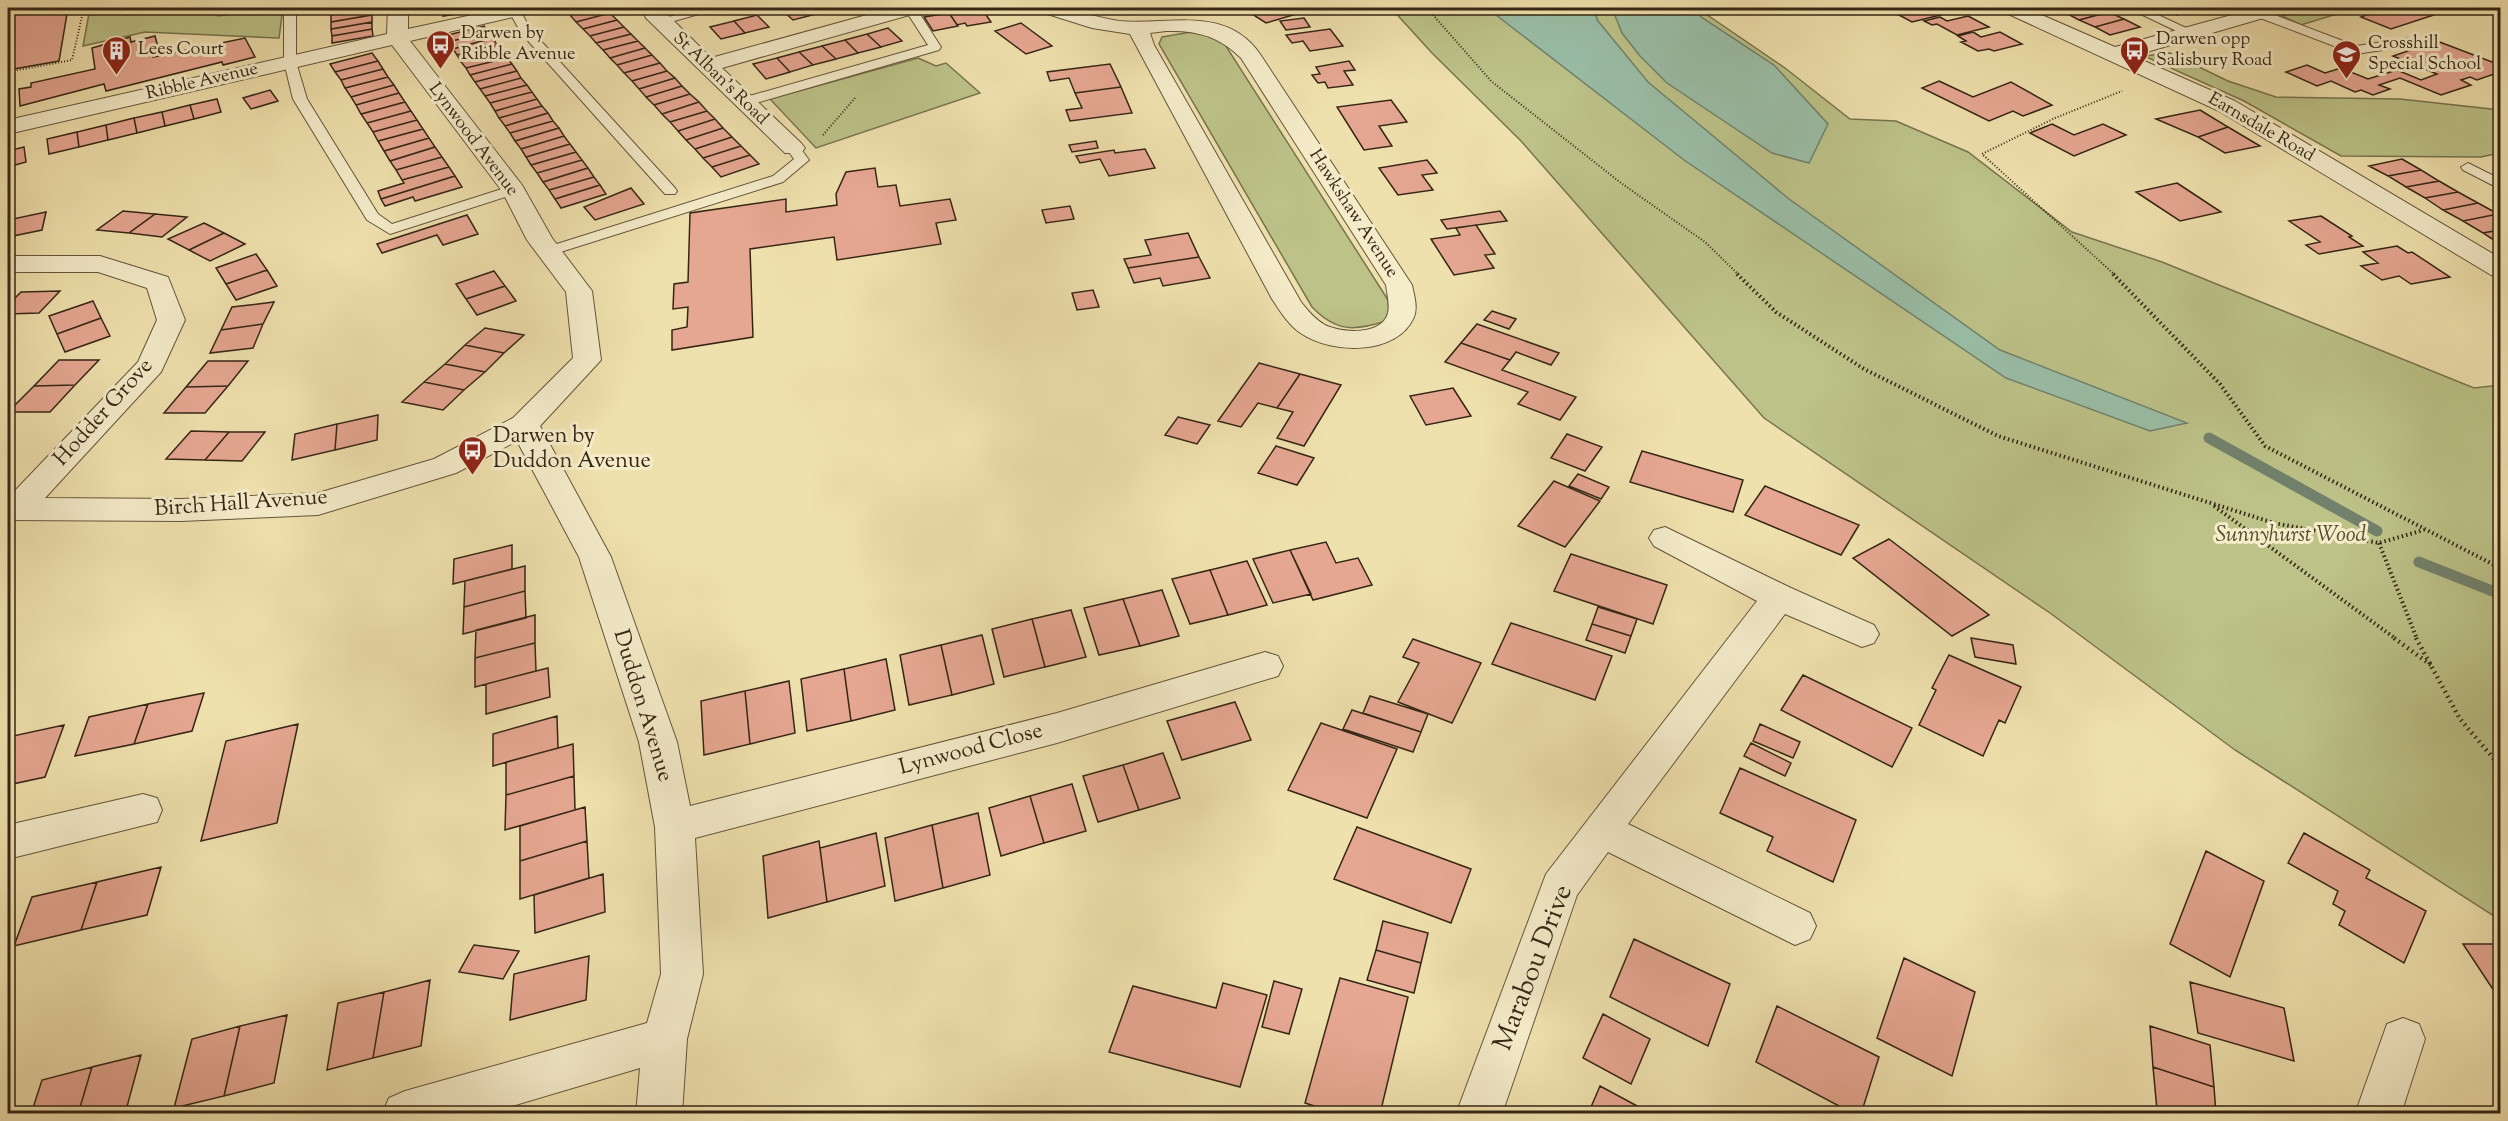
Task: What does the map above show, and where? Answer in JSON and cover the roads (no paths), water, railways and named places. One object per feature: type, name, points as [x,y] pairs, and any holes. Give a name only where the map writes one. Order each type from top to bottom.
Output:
[{"type":"street","points":[[397,38],[398,8]]},
{"type":"street","points":[[706,66],[907,8]]},
{"type":"street","name":"Hawkshaw Avenue","points":[[1048,8],[1082,18],[1138,28],[1173,24],[1196,26],[1224,33],[1237,40],[1249,54],[1399,285],[1402,302],[1400,318],[1391,327],[1361,340],[1338,338],[1316,332],[1303,323],[1286,299],[1144,45],[1138,28]]},
{"type":"street","name":"Earnsdale Road","points":[[2011,8],[2227,106],[2500,269]]},
{"type":"street","name":"Ribble Avenue","points":[[8,127],[522,9]]},
{"type":"street","points":[[2112,55],[2268,10]]},
{"type":"street","name":"St Alban's Road","points":[[656,14],[706,66],[793,148]]},
{"type":"street","name":"Lynwood Avenue","points":[[397,38],[513,190],[545,246]]},
{"type":"street","name":"Birch Hall Avenue","points":[[12,509],[182,510],[318,504],[445,466],[524,425],[587,360],[579,291],[545,246]]},
{"type":"street","name":"Hodder Grove","points":[[8,264],[100,264],[159,284],[171,320],[151,366],[12,509]]},
{"type":"street","name":"Duddon Avenue","points":[[524,425],[595,557],[657,742],[675,827],[682,974],[665,1039],[659,1113]]},
{"type":"street","points":[[1665,538],[1779,597],[1862,634]]},
{"type":"street","name":"Marabou Drive","points":[[1479,1113],[1560,887],[1600,830],[1779,597]]},
{"type":"street","name":"Lynwood Close","points":[[675,827],[1057,728],[1265,666]]},
{"type":"street","points":[[8,842],[143,810]]},
{"type":"street","points":[[1600,830],[1795,926]]},
{"type":"street","points":[[405,1113],[665,1039]]},
{"type":"street","points":[[2378,1113],[2403,1039]]},
{"type":"lane","points":[[290,8],[290,63],[300,99],[372,217],[390,230],[513,190]]},
{"type":"lane","points":[[656,14],[714,8]]},
{"type":"lane","points":[[744,102],[935,47],[907,8]]},
{"type":"lane","points":[[2134,8],[2191,33]]},
{"type":"lane","points":[[522,9],[525,30],[670,191]]},
{"type":"lane","points":[[2268,10],[2355,50],[2411,42]]},
{"type":"lane","points":[[545,246],[778,180],[802,160],[793,148]]},
{"type":"lane","points":[[2468,167],[2500,185]]},
{"type":"waterway","points":[[2209,438],[2377,531]]},
{"type":"waterway","points":[[2419,562],[2500,594]]},
{"type":"place","name":"Darwen by Ribble Avenue","points":[[440,70]]},
{"type":"place","name":"Lees Court","points":[[117,76]]},
{"type":"place","name":"Darwen opp Salisbury Road","points":[[2135,76]]},
{"type":"place","name":"Crosshill Special School","points":[[2347,80]]},
{"type":"place","name":"Darwen by Duddon Avenue","points":[[472,476]]},
{"type":"park label","name":"Sunnyhurst Wood","points":[[2291,536]]}]
